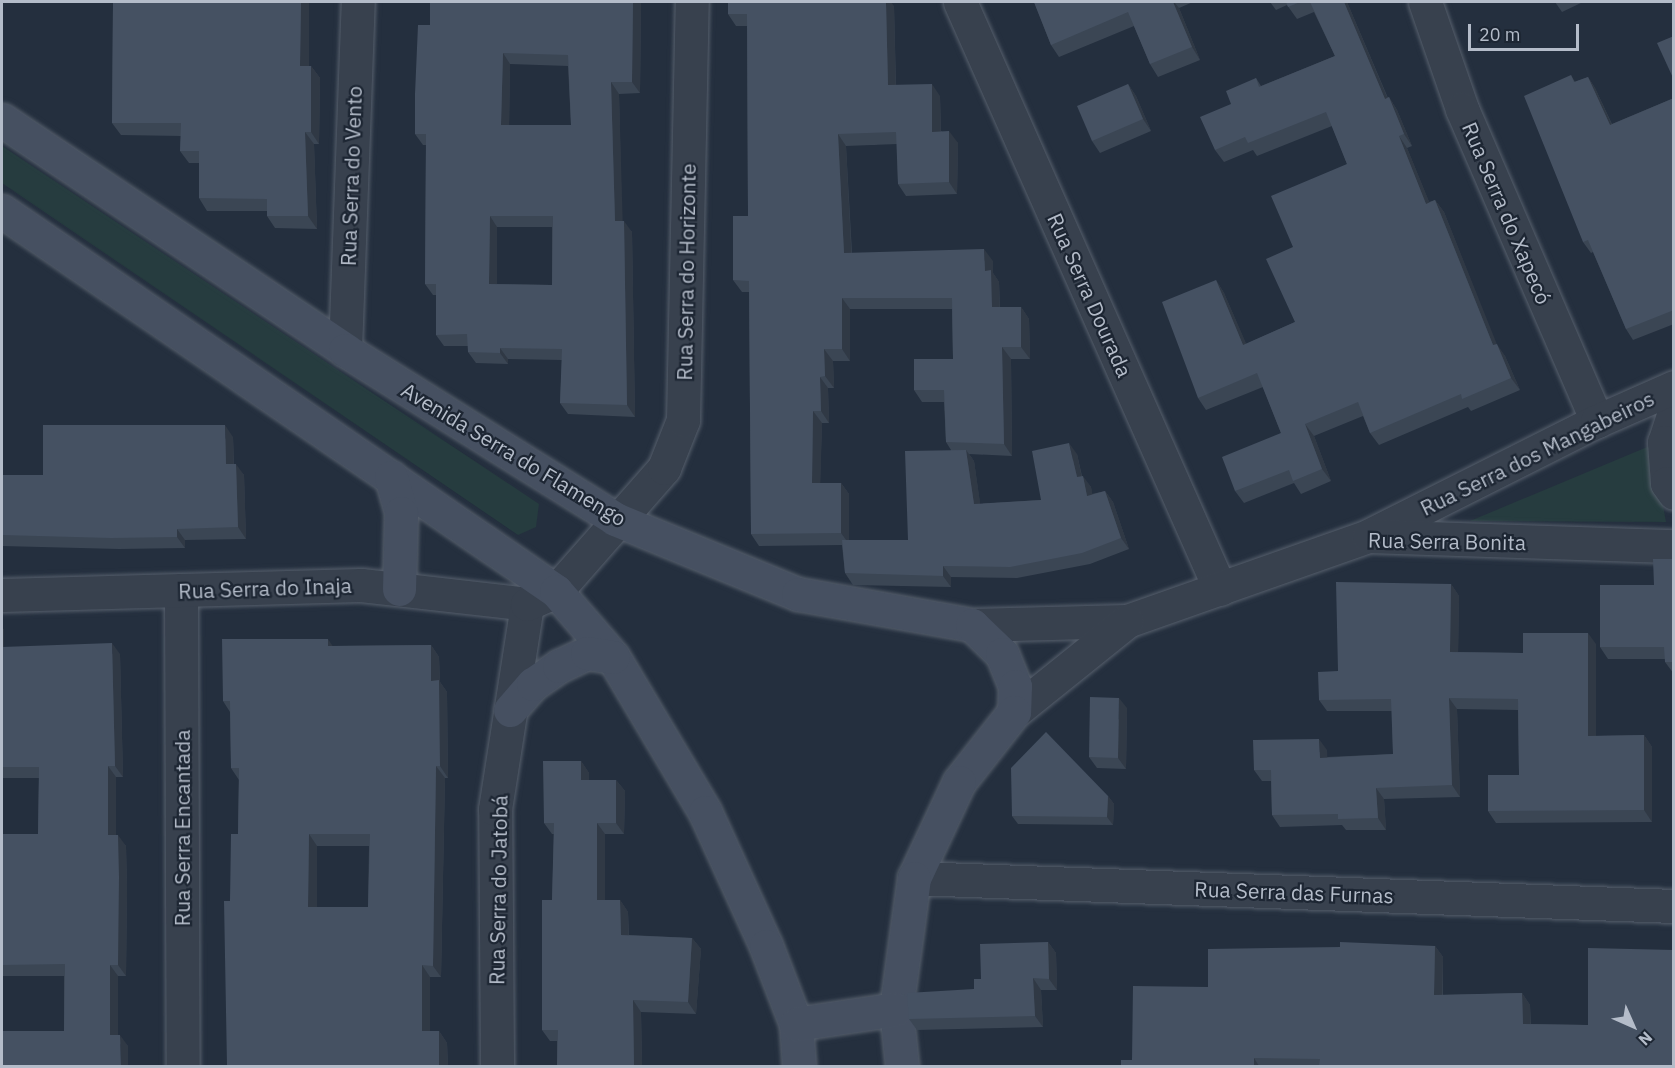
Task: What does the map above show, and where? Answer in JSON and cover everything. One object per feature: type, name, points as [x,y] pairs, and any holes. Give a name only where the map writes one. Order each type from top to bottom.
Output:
[{"type":"street","name":"Rua Serra do Vento","points":[[345,350],[358,2]]},
{"type":"street","name":"Rua Serra do Horizonte","points":[[556,591],[615,519],[663,468],[683,420],[692,2]]},
{"type":"street","name":"Rua Serra Dourada","points":[[960,2],[1220,588]]},
{"type":"street","name":"Rua Serra do Xapecó","points":[[1425,2],[1462,109],[1597,421]]},
{"type":"street","name":"Avenida Serra do Flamengo","points":[[2,120],[345,350],[615,519],[798,594],[972,625],[1126,621]]},
{"type":"street","points":[[2,211],[556,591],[613,657],[705,812],[766,946],[796,1024],[800,1066]]},
{"type":"street","name":"Rua Serra dos Mangabeiros","points":[[1369,536],[1597,421],[1674,387]]},
{"type":"street","points":[[1674,412],[1664,442],[1667,483],[1674,493]]},
{"type":"street","points":[[391,477],[400,513],[399,589]]},
{"type":"street","name":"Rua Serra Bonita","points":[[1126,621],[1369,536],[1674,546]]},
{"type":"street","name":"Rua Serra do Inaja","points":[[2,595],[361,585],[527,604]]},
{"type":"street","name":"Rua Serra Encantada","points":[[181,590],[183,1066]]},
{"type":"street","points":[[527,604],[556,591]]},
{"type":"street","name":"Rua Serra do Jatobá","points":[[497,1066],[495,809],[527,604]]},
{"type":"street","points":[[902,1066],[896,1009],[914,878],[959,782],[1014,712],[1126,621]]},
{"type":"street","points":[[972,625],[1002,654],[1015,686],[1014,712]]},
{"type":"street","points":[[510,710],[533,684],[559,666],[587,653],[613,657]]},
{"type":"street","name":"Rua Serra das Furnas","points":[[914,878],[1674,906]]},
{"type":"street","points":[[796,1024],[896,1009]]},
{"type":"green space","points":[[2,146],[539,504],[536,527],[518,535],[2,183]]},
{"type":"green space","points":[[1652,445],[1666,522],[1470,521]]},
{"type":"building","points":[[113,2],[301,2],[300,66],[311,66],[311,132],[305,132],[308,216],[267,216],[267,199],[199,198],[199,151],[180,151],[181,123],[112,123]]},
{"type":"building","points":[[430,2],[633,2],[632,82],[611,82],[615,221],[624,221],[627,405],[560,403],[562,349],[500,348],[500,353],[468,352],[467,334],[436,335],[436,284],[425,284],[426,134],[415,134],[418,25],[430,25]],"holes":[[[503,53],[568,55],[571,125],[501,125]],[[490,216],[553,216],[552,285],[489,284]]]},
{"type":"building","points":[[728,2],[886,2],[888,85],[932,84],[932,132],[949,131],[949,182],[898,184],[896,132],[838,134],[844,253],[984,249],[985,271],[991,270],[992,307],[1021,307],[1021,347],[1002,347],[1004,444],[946,442],[944,390],[914,390],[914,359],[953,359],[952,298],[842,298],[842,349],[824,349],[825,376],[820,377],[821,411],[813,411],[812,483],[841,483],[841,533],[751,534],[749,281],[733,280],[733,216],[748,216],[747,14],[728,14]]},
{"type":"building","points":[[1034,2],[1173,2],[1192,47],[1150,64],[1128,12],[1051,45]]},
{"type":"building","points":[[1286,2],[1300,2],[1288,7]]},
{"type":"building","points":[[1310,2],[1344,2],[1385,99],[1389,97],[1404,134],[1399,136],[1426,204],[1435,200],[1493,345],[1497,344],[1511,378],[1462,399],[1461,394],[1370,433],[1358,402],[1305,424],[1322,469],[1293,481],[1289,470],[1235,491],[1222,457],[1281,433],[1257,373],[1198,398],[1162,302],[1216,280],[1243,345],[1295,322],[1266,259],[1293,247],[1271,196],[1347,164],[1326,112],[1248,143],[1245,137],[1215,150],[1200,117],[1231,104],[1226,91],[1256,78],[1259,87],[1335,56]]},
{"type":"building","points":[[1674,36],[1674,80],[1657,43]]},
{"type":"building","points":[[1571,75],[1574,82],[1588,77],[1610,125],[1674,98],[1674,310],[1626,329],[1588,240],[1583,242],[1524,96]]},
{"type":"building","points":[[1128,84],[1143,119],[1092,141],[1077,106]]},
{"type":"building","points":[[43,425],[225,425],[226,464],[236,464],[238,527],[177,529],[177,537],[2,535],[2,475],[43,475]]},
{"type":"building","points":[[1069,443],[1077,477],[1083,476],[1087,496],[1105,491],[1121,538],[1082,553],[1010,567],[943,566],[943,576],[845,573],[842,540],[908,540],[905,451],[966,450],[974,504],[1041,500],[1032,451]]},
{"type":"building","points":[[1653,559],[1674,559],[1674,662],[1665,662],[1664,647],[1600,647],[1600,585],[1654,585]]},
{"type":"building","points":[[1336,582],[1451,584],[1450,652],[1523,653],[1523,633],[1588,633],[1588,736],[1644,735],[1644,810],[1488,811],[1488,775],[1519,775],[1518,699],[1449,698],[1452,785],[1376,788],[1378,818],[1338,819],[1338,814],[1272,815],[1271,770],[1254,770],[1253,740],[1319,739],[1320,758],[1393,754],[1391,699],[1319,700],[1318,672],[1338,671]]},
{"type":"building","points":[[222,639],[328,639],[328,646],[431,645],[431,681],[439,680],[440,766],[436,766],[433,966],[422,965],[422,1031],[439,1031],[439,1066],[227,1066],[224,901],[230,901],[231,834],[238,834],[239,768],[231,768],[230,701],[223,701]],"holes":[[[309,834],[370,834],[368,907],[308,907]]]},
{"type":"building","points":[[112,643],[115,766],[108,766],[108,835],[118,835],[119,877],[118,965],[110,965],[110,1035],[120,1035],[121,1066],[2,1066],[2,1031],[64,1031],[65,964],[2,965],[2,834],[38,834],[39,767],[2,767],[2,647]]},
{"type":"building","points":[[1090,697],[1119,698],[1118,758],[1089,757]]},
{"type":"building","points":[[1046,732],[1108,796],[1107,817],[1012,816],[1011,768]]},
{"type":"building","points":[[543,761],[581,761],[581,780],[616,780],[616,823],[597,823],[597,900],[620,900],[621,935],[692,938],[688,1002],[633,1000],[634,1066],[557,1066],[558,1030],[542,1030],[542,900],[552,900],[554,823],[544,823]]},
{"type":"building","points":[[1048,942],[1049,979],[1033,978],[1035,1016],[909,1019],[907,993],[974,989],[974,979],[981,979],[980,944]]},
{"type":"building","points":[[1340,942],[1435,946],[1434,995],[1522,993],[1523,1024],[1588,1025],[1588,948],[1674,950],[1674,1066],[1319,1066],[1320,1059],[1254,1058],[1254,1066],[1121,1066],[1121,1060],[1132,1060],[1133,986],[1208,987],[1208,949],[1340,947]]}]
